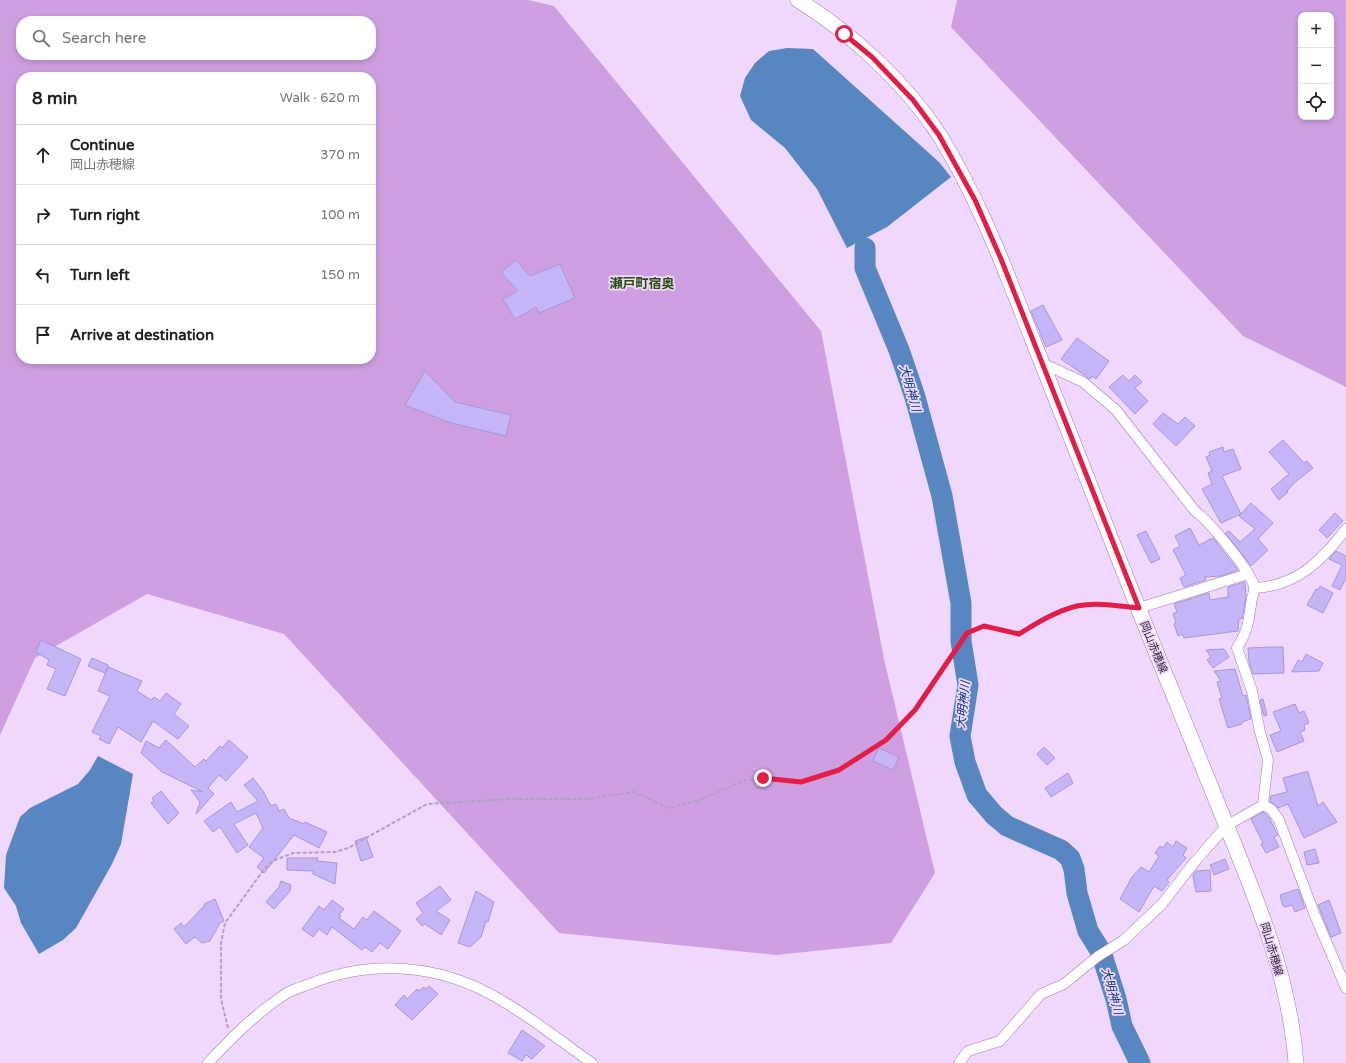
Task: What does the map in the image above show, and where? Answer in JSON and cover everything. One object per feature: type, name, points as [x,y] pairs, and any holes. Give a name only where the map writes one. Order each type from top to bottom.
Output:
[{"type":"main road","name":"岡山赤穂線","points":[[798,0],[817,12],[872,57],[913,100],[939,135],[975,200],[1001,259],[1226,826],[1260,907],[1276,959],[1288,1010],[1296,1063]]},
{"type":"street","points":[[1042,363],[1083,382],[1116,410],[1195,512],[1206,519],[1248,574],[1255,588],[1247,631],[1237,648],[1252,691],[1260,732],[1268,760],[1264,805]]},
{"type":"street","points":[[1255,588],[1272,587],[1302,574],[1337,541],[1346,529]]},
{"type":"street","points":[[1139,608],[1248,574]]},
{"type":"street","points":[[959,1063],[968,1051],[1000,1040],[1041,994],[1064,984],[1097,956],[1124,940],[1162,904],[1193,864],[1226,826],[1264,805]]},
{"type":"street","points":[[1264,805],[1271,809],[1279,820],[1314,913],[1346,988]]},
{"type":"street","points":[[208,1063],[230,1039],[263,1010],[289,992],[316,981],[350,971],[378,968],[435,972],[478,988],[525,1017],[592,1063]]},
{"type":"path","points":[[230,1039],[221,999],[221,943],[225,923],[265,868],[275,860],[293,854],[335,852],[348,848],[426,804],[509,799],[587,799],[634,792],[669,808],[697,801],[745,780],[763,778],[801,782],[839,770],[886,740],[915,710],[967,633],[984,626],[1019,634],[1047,617],[1077,606],[1106,604],[1139,608]]},
{"type":"shaded area","points":[[0,0],[528,0],[554,6],[821,331],[884,659],[935,873],[891,943],[776,955],[559,933],[284,634],[147,594],[35,658],[0,735]]},
{"type":"shaded area","points":[[957,0],[1346,0],[1346,387],[1243,336],[951,27]]},
{"type":"water","points":[[787,48],[813,49],[939,162],[951,177],[887,227],[847,248],[817,189],[785,148],[751,120],[740,96],[745,78],[755,63],[769,51]]},
{"type":"water","points":[[98,756],[133,774],[121,844],[112,864],[76,928],[63,940],[39,954],[21,923],[16,906],[4,888],[6,855],[20,817],[30,808],[78,784],[90,770]]},
{"type":"building","points":[[516,260],[530,276],[560,264],[575,298],[539,313],[536,307],[515,319],[503,299],[518,291],[501,272]]},
{"type":"building","points":[[1043,305],[1062,340],[1046,347],[1031,311]]},
{"type":"building","points":[[1077,338],[1109,361],[1096,379],[1092,376],[1090,379],[1061,359]]},
{"type":"building","points":[[425,371],[455,402],[511,415],[506,436],[451,423],[405,405]]},
{"type":"building","points":[[1123,375],[1129,381],[1135,375],[1142,382],[1135,388],[1148,401],[1135,414],[1109,387]]},
{"type":"building","points":[[1163,413],[1178,424],[1185,417],[1195,426],[1176,446],[1153,424]]},
{"type":"building","points":[[1283,440],[1304,463],[1307,461],[1313,468],[1294,483],[1287,491],[1288,492],[1279,500],[1271,489],[1289,474],[1269,452]]},
{"type":"building","points":[[1223,447],[1224,452],[1233,449],[1241,469],[1222,476],[1241,514],[1221,523],[1202,489],[1212,484],[1208,473],[1212,471],[1206,457],[1210,455],[1209,452]]},
{"type":"building","points":[[1251,503],[1273,523],[1258,539],[1268,550],[1251,566],[1225,533],[1229,531],[1240,542],[1255,529],[1239,516]]},
{"type":"building","points":[[1335,513],[1343,521],[1327,538],[1319,530]]},
{"type":"building","points":[[1190,528],[1199,545],[1213,538],[1238,570],[1221,576],[1205,577],[1206,580],[1184,587],[1180,578],[1186,575],[1173,550],[1180,546],[1175,536]]},
{"type":"building","points":[[1146,531],[1160,559],[1151,563],[1137,535]]},
{"type":"building","points":[[1336,551],[1346,556],[1346,578],[1340,590],[1332,586],[1342,565],[1329,559]]},
{"type":"building","points":[[1245,582],[1246,597],[1242,619],[1239,619],[1238,631],[1184,638],[1182,634],[1178,636],[1174,624],[1176,623],[1173,614],[1177,612],[1174,604],[1209,593],[1210,600],[1228,597],[1228,587]]},
{"type":"building","points":[[1320,586],[1333,593],[1323,613],[1307,605],[1316,589],[1318,590]]},
{"type":"building","points":[[41,640],[81,659],[65,696],[47,689],[56,669],[47,665],[49,660],[36,652]]},
{"type":"building","points":[[1283,647],[1284,673],[1253,674],[1249,662],[1248,648]]},
{"type":"building","points":[[1224,649],[1229,657],[1213,668],[1207,660],[1211,657],[1206,650]]},
{"type":"building","points":[[1306,654],[1323,663],[1319,671],[1292,672],[1298,660],[1302,662]]},
{"type":"building","points":[[92,658],[108,665],[105,673],[88,666]]},
{"type":"building","points":[[108,667],[142,681],[137,691],[151,700],[154,697],[160,701],[166,693],[181,704],[174,714],[189,726],[178,739],[153,721],[141,742],[118,727],[109,744],[99,739],[101,736],[92,732],[110,696],[98,691]]},
{"type":"building","points":[[1235,669],[1243,696],[1246,695],[1251,719],[1242,722],[1242,724],[1228,728],[1219,699],[1222,698],[1217,682],[1221,681],[1214,671]]},
{"type":"building","points":[[1263,699],[1267,715],[1264,716],[1260,700]]},
{"type":"building","points":[[1295,704],[1299,713],[1304,711],[1309,723],[1304,725],[1305,730],[1300,732],[1304,741],[1277,752],[1270,735],[1281,731],[1273,712]]},
{"type":"building","points":[[166,740],[195,767],[204,759],[206,761],[220,746],[222,748],[229,740],[248,757],[226,781],[219,775],[208,788],[214,794],[196,814],[200,802],[191,790],[203,792],[162,772],[141,753],[146,741],[159,748]]},
{"type":"building","points":[[1044,747],[1055,758],[1047,765],[1037,754]]},
{"type":"building","points":[[879,748],[899,757],[893,770],[873,761]]},
{"type":"building","points":[[1308,772],[1318,806],[1323,802],[1337,822],[1304,838],[1288,804],[1278,808],[1270,801],[1271,796],[1287,792],[1283,778]]},
{"type":"building","points":[[1068,773],[1073,783],[1051,797],[1045,788]]},
{"type":"building","points":[[253,778],[263,791],[271,806],[276,804],[279,811],[284,809],[289,818],[304,824],[305,822],[327,832],[319,848],[294,835],[264,873],[257,867],[264,858],[249,847],[263,828],[256,813],[234,824],[248,845],[237,853],[220,827],[213,832],[204,821],[231,802],[237,812],[258,801],[244,785]]},
{"type":"building","points":[[161,791],[179,813],[168,824],[151,803],[154,801],[152,798]]},
{"type":"building","points":[[1263,812],[1269,817],[1278,835],[1274,837],[1279,847],[1266,853],[1261,844],[1263,843],[1251,819]]},
{"type":"building","points":[[366,837],[373,857],[361,861],[355,841]]},
{"type":"building","points":[[1176,841],[1187,848],[1183,855],[1186,858],[1167,880],[1169,882],[1162,891],[1154,886],[1139,912],[1120,899],[1132,877],[1141,867],[1149,872],[1159,856],[1155,853],[1160,846],[1163,848],[1167,842],[1173,847]]},
{"type":"building","points":[[1315,849],[1319,863],[1307,865],[1304,852]]},
{"type":"building","points":[[287,858],[318,858],[317,861],[337,863],[335,884],[313,874],[313,871],[287,870]]},
{"type":"building","points":[[1225,859],[1229,869],[1214,875],[1210,865]]},
{"type":"building","points":[[1210,870],[1211,891],[1196,892],[1193,875],[1196,871]]},
{"type":"building","points":[[281,881],[291,885],[290,891],[274,909],[266,902],[279,887]]},
{"type":"building","points":[[440,886],[451,900],[436,911],[450,920],[441,935],[425,924],[422,926],[416,919],[423,913],[416,903]]},
{"type":"building","points":[[1298,889],[1305,908],[1295,912],[1292,905],[1286,907],[1283,906],[1280,895]]},
{"type":"building","points":[[476,891],[494,902],[488,922],[486,921],[481,937],[470,947],[458,943]]},
{"type":"building","points":[[215,899],[224,921],[220,923],[210,941],[202,943],[195,937],[186,944],[174,929],[181,923],[184,927],[205,905],[204,904]]},
{"type":"building","points":[[332,900],[344,909],[339,915],[341,916],[339,918],[354,929],[363,917],[367,920],[374,911],[401,931],[388,949],[380,943],[372,952],[365,947],[362,950],[332,927],[327,935],[319,929],[313,937],[302,929],[319,906],[324,910]]},
{"type":"building","points":[[1329,900],[1341,933],[1331,937],[1318,905]]},
{"type":"building","points":[[429,986],[438,994],[412,1020],[395,1005],[404,995],[407,999],[417,989],[419,991],[424,987],[426,989]]},
{"type":"building","points":[[522,1030],[545,1046],[532,1059],[526,1055],[522,1061],[508,1053]]},
{"type":"waterway","points":[[862,237],[865,248]]},
{"type":"waterway","name":"大明神川","points":[[865,248],[865,268],[899,350],[915,397],[942,496],[961,603],[961,641],[968,685],[960,736],[965,762],[977,795],[994,815],[1007,826],[1061,850],[1070,858],[1074,869],[1077,893],[1088,931],[1101,952],[1116,999],[1122,1026],[1140,1063]]},
{"type":"district","name":"瀬戸町宿奥","points":[[642,283]]},
{"type":"route","points":[[763,778],[801,782],[839,770],[886,740],[915,710],[967,633],[984,626],[1019,634],[1047,617],[1077,606],[1106,604],[1139,608],[1001,259],[975,200],[939,135],[913,100],[872,57],[844,34]]}]
